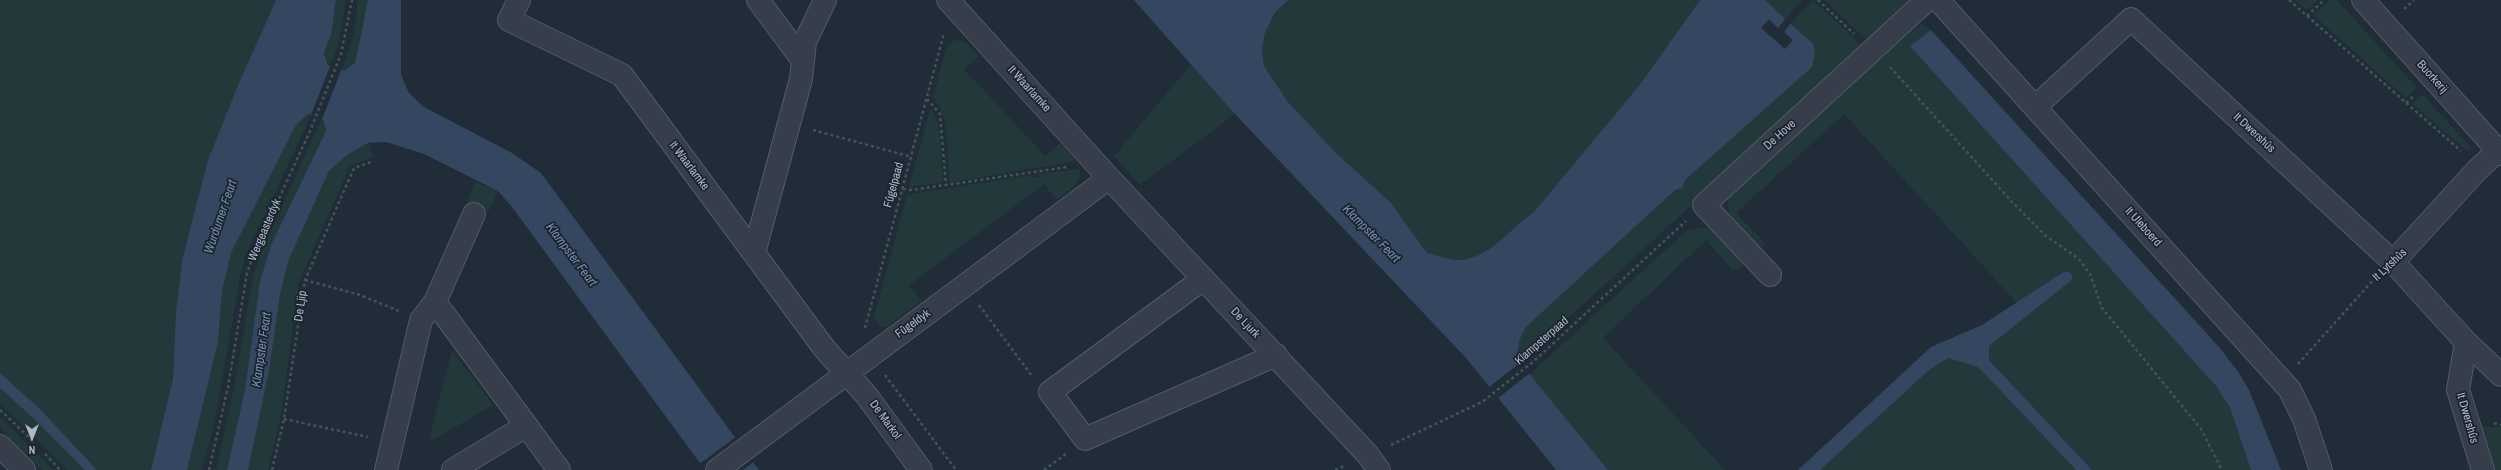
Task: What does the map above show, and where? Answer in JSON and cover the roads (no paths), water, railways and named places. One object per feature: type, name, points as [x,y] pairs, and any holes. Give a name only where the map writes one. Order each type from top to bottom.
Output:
[{"type":"street","name":"It Waarlamke","points":[[519,0],[509,20],[622,75],[824,348],[847,372]]},
{"type":"street","points":[[758,0],[803,61]]},
{"type":"street","points":[[754,253],[801,79],[805,42],[825,0]]},
{"type":"street","name":"De Hove","points":[[1770,275],[1704,205],[1927,0]]},
{"type":"street","name":"It Uleboerd","points":[[1938,0],[2281,379],[2297,402],[2321,470]]},
{"type":"street","name":"Buorkerij","points":[[2363,0],[2500,151]]},
{"type":"street","name":"It Waarlamke","points":[[949,1],[1109,178]]},
{"type":"street","name":"It Dwershûs","points":[[2035,107],[2131,19],[2393,262],[2466,342],[2501,375]]},
{"type":"street","name":"It Lytshûs","points":[[2393,262],[2479,167],[2500,151]]},
{"type":"street","name":"De Ljurk","points":[[1109,178],[1276,355],[1373,463]]},
{"type":"street","name":"Fûgeldyk","points":[[717,470],[1109,178]]},
{"type":"street","points":[[386,470],[421,320],[435,302],[474,214]]},
{"type":"street","points":[[1203,278],[1050,392],[1085,440],[1276,355]]},
{"type":"street","points":[[435,302],[559,470]]},
{"type":"street","name":"It Dwershûs","points":[[2466,342],[2458,390],[2483,470]]},
{"type":"street","name":"De Markol","points":[[847,372],[867,396],[921,470]]},
{"type":"street","points":[[453,470],[526,426]]},
{"type":"street","points":[[0,446],[24,470]]},
{"type":"water","points":[[276,0],[336,0],[331,35],[324,53],[328,65],[344,71],[355,63],[368,0],[401,0],[401,75],[409,93],[424,107],[512,153],[541,173],[759,470],[705,470],[512,207],[498,191],[424,154],[386,142],[368,143],[347,155],[329,171],[289,259],[280,295],[269,371],[248,470],[227,470],[245,390],[260,281],[271,245],[326,131],[324,121],[308,114],[296,125],[231,253],[222,291],[218,342],[187,470],[151,470],[173,379],[176,311],[183,257],[208,160],[238,85]]},
{"type":"water","name":"Klampster Feart","points":[[1134,0],[1288,0],[1275,13],[1265,33],[1262,49],[1264,66],[1288,102],[1337,154],[1391,203],[1427,253],[1456,260],[1471,258],[1491,248],[1534,212],[1638,87],[1700,0],[1765,0],[1813,44],[1815,53],[1812,67],[1685,180],[1682,188],[1675,190],[1526,327],[1519,341],[1517,359],[1608,470],[1556,470],[1467,359],[1235,114]]},
{"type":"water","points":[[1931,30],[2219,347],[2239,373],[2249,390],[2281,470],[2251,470],[2230,408],[2216,386],[1910,46]]},
{"type":"water","points":[[2065,271],[2071,273],[2073,279],[1989,346],[1989,360],[2092,470],[2076,470],[1978,367],[1948,358],[1928,371],[1820,470],[1798,470],[1931,347],[1982,325]]},
{"type":"water","points":[[0,373],[39,408],[97,470],[85,470],[32,417],[0,388]]},
{"type":"water label","name":"Wurdumer Feart","points":[[221,217]]}]
